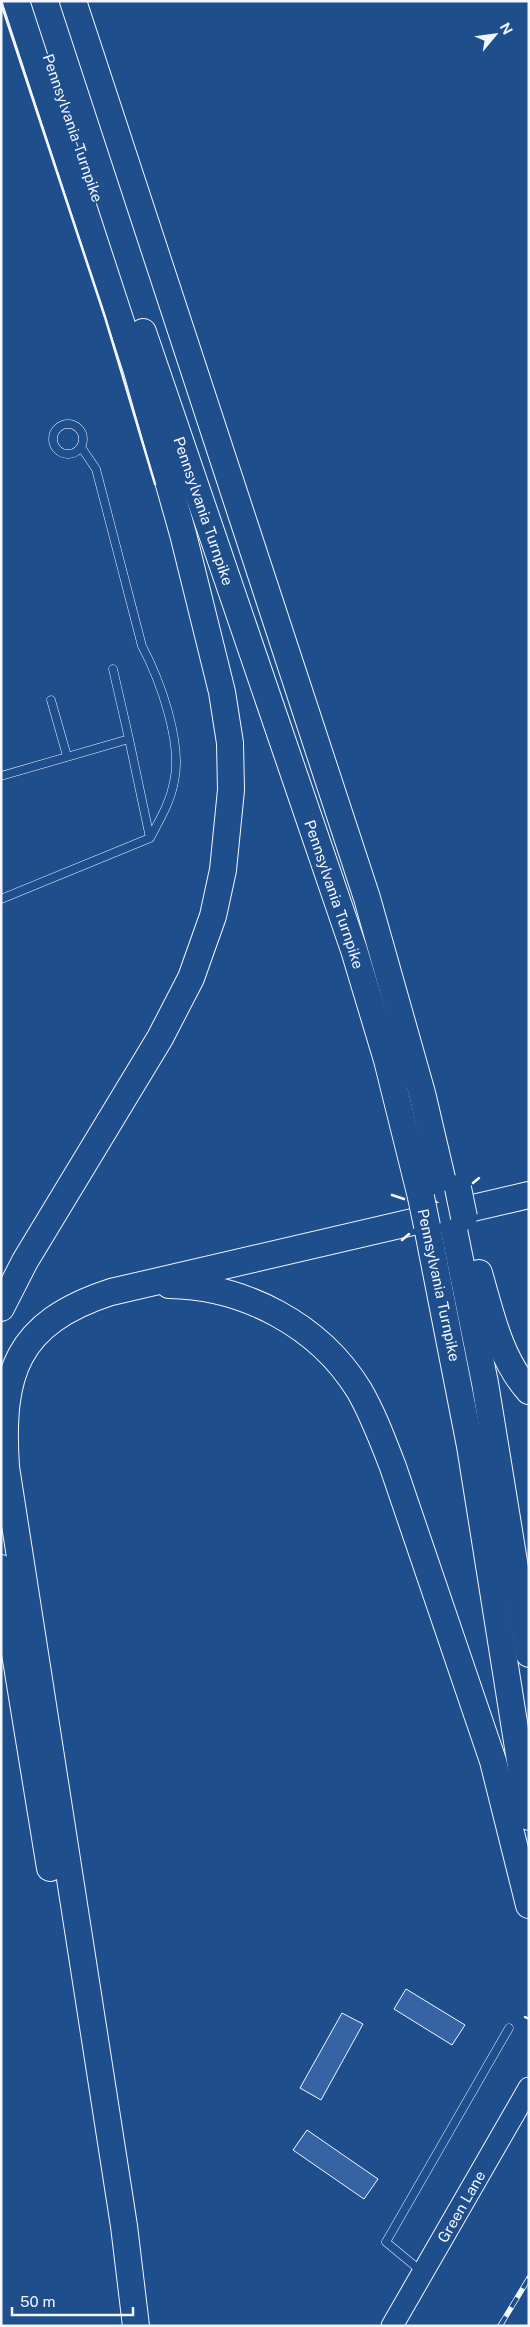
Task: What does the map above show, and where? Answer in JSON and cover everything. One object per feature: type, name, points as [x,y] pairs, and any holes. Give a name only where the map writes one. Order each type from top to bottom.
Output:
[{"type":"highway","points":[[1,1308],[25,1261],[160,1038],[191,978],[213,916],[224,870],[231,790],[230,743],[222,692],[183,534],[137,371],[16,1]]},
{"type":"highway","name":"Pennsylvania Turnpike","points":[[30,1],[354,950],[387,1060],[441,1192]]},
{"type":"highway","name":"Pennsylvania Turnpike","points":[[73,1],[315,734],[393,987],[485,1383],[529,1654]]},
{"type":"highway","points":[[1,1358],[14,1336],[36,1313],[62,1294],[92,1281],[529,1182]]},
{"type":"highway","points":[[441,1192],[448,1221],[499,1338],[516,1375],[529,1392]]},
{"type":"highway","points":[[136,2326],[124,2226],[6,1467],[3,1422],[7,1389],[12,1374],[26,1346],[36,1334],[62,1312],[77,1304],[111,1292],[529,1194]]},
{"type":"highway","name":"Pennsylvania Turnpike","points":[[448,1221],[470,1446],[529,1817]]},
{"type":"highway","points":[[138,1285],[176,1285],[209,1289],[260,1305],[292,1322],[322,1345],[358,1389],[368,1407],[393,1467],[474,1704],[501,1792],[529,1905]]},
{"type":"highway","points":[[1,1568],[38,1803],[76,2014],[109,2230],[121,2326]]},
{"type":"street","name":"Green Lane","points":[[392,2326],[529,2088]]},
{"type":"lane","points":[[1,899],[150,838],[167,807],[175,780],[175,749],[168,715],[154,669],[142,646],[96,469],[81,447],[83,438],[75,426],[65,424],[56,429],[52,438],[55,448],[59,452],[74,454],[81,447]]},
{"type":"lane","points":[[113,669],[150,838]]},
{"type":"lane","points":[[52,700],[68,756]]},
{"type":"lane","points":[[1,776],[129,739]]},
{"type":"lane","points":[[423,2272],[386,2242],[509,2028]]},
{"type":"building","points":[[406,1989],[465,2025],[452,2045],[394,2009]]},
{"type":"building","points":[[342,2013],[363,2024],[321,2100],[300,2088]]},
{"type":"building","points":[[307,2130],[378,2179],[364,2199],[293,2150]]},
{"type":"railway","points":[[500,2326],[529,2278]]},
{"type":"wall","points":[[1,3],[105,317],[155,484]]},
{"type":"wall","points":[[473,1183],[479,1178]]},
{"type":"wall","points":[[392,1195],[404,1199]]},
{"type":"wall","points":[[402,1240],[409,1234]]},
{"type":"wall","points":[[525,2017],[529,2019]]}]
